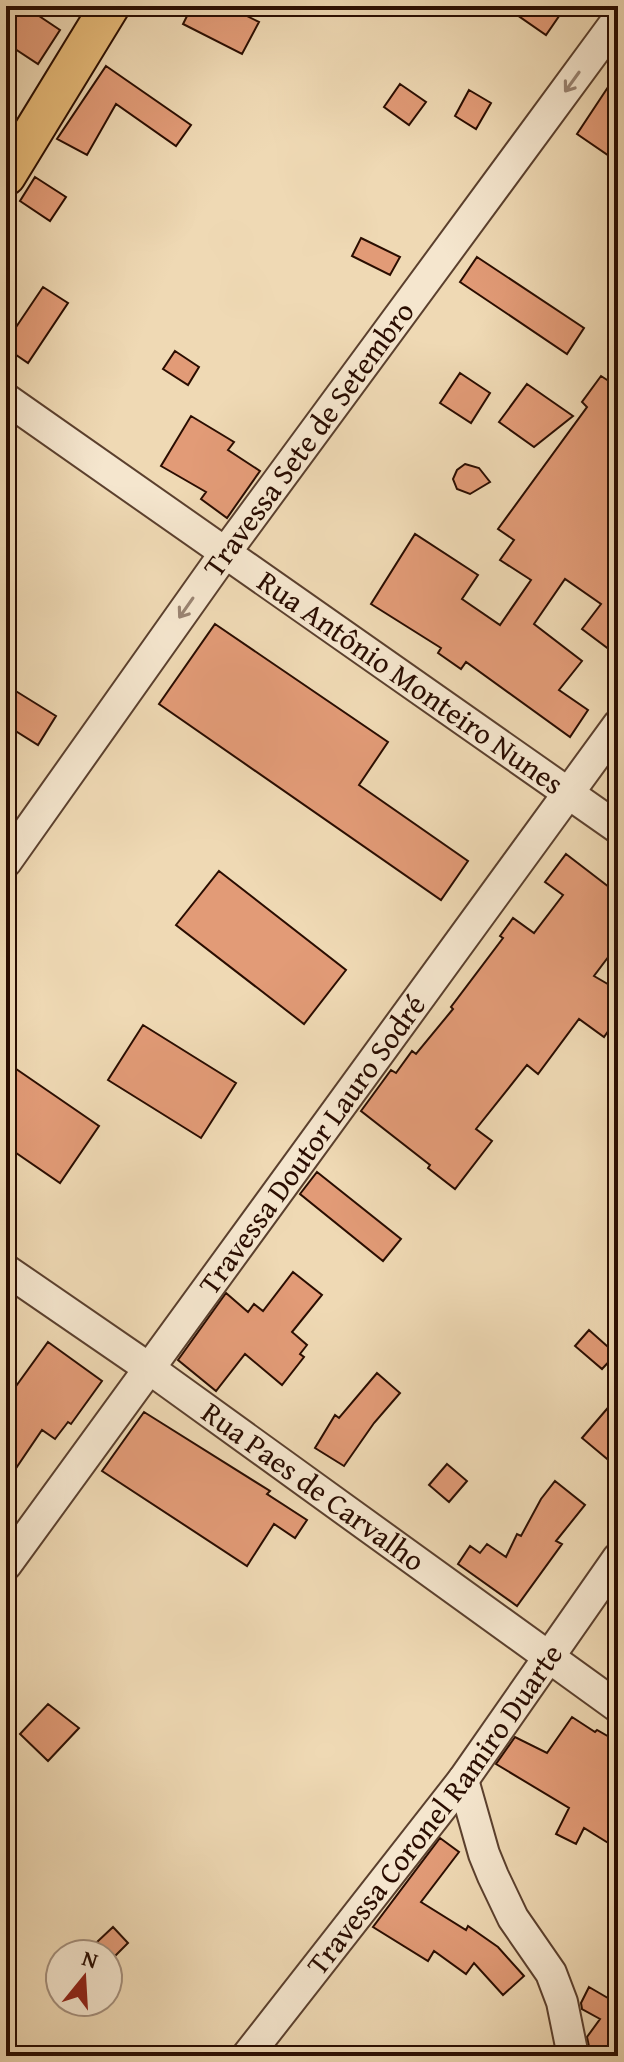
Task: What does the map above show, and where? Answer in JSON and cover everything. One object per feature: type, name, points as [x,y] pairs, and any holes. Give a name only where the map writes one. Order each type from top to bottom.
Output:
[{"type":"main road","points":[[6,176],[110,6]]},
{"type":"street","name":"Travessa Sete de Setembro","points":[[6,862],[225,553],[618,19]]},
{"type":"street","name":"Rua Antônio Monteiro Nunes","points":[[6,399],[618,828]]},
{"type":"street","name":"Travessa Doutor Lauro Sodré","points":[[6,1565],[618,725]]},
{"type":"street","name":"Rua Paes de Carvalho","points":[[6,1270],[150,1369],[618,1707]]},
{"type":"street","name":"Travessa Coronel Ramiro Duarte","points":[[247,2056],[463,1780],[618,1558]]},
{"type":"street","points":[[463,1780],[493,1876],[513,1918],[551,1973],[562,2002],[573,2056]]},
{"type":"building","points":[[6,6],[24,6],[60,30],[38,64],[6,43]]},
{"type":"building","points":[[192,6],[227,6],[259,22],[242,54],[183,24]]},
{"type":"building","points":[[504,6],[566,6],[546,35]]},
{"type":"building","points":[[106,66],[191,125],[176,146],[116,104],[87,155],[57,139]]},
{"type":"building","points":[[618,72],[618,162],[577,134]]},
{"type":"building","points":[[400,84],[426,102],[409,125],[384,107]]},
{"type":"building","points":[[469,90],[491,103],[476,129],[455,116]]},
{"type":"building","points":[[35,177],[66,197],[50,221],[20,201]]},
{"type":"building","points":[[361,238],[400,257],[390,275],[352,256]]},
{"type":"building","points":[[477,257],[584,328],[567,354],[460,282]]},
{"type":"building","points":[[43,287],[68,303],[28,363],[6,348],[6,342]]},
{"type":"building","points":[[175,351],[199,367],[188,385],[163,369]]},
{"type":"building","points":[[460,373],[490,393],[471,423],[440,403]]},
{"type":"building","points":[[601,376],[618,387],[618,656],[582,629],[601,604],[565,579],[534,624],[582,661],[559,690],[588,710],[570,737],[466,662],[461,669],[438,653],[441,648],[371,604],[415,534],[478,575],[462,599],[500,625],[531,580],[500,560],[514,540],[498,529],[587,407],[582,402]]},
{"type":"building","points":[[527,384],[573,416],[534,447],[499,422]]},
{"type":"building","points":[[191,416],[234,442],[228,450],[260,471],[227,518],[201,499],[206,492],[161,466]]},
{"type":"building","points":[[465,464],[479,468],[490,482],[470,494],[457,489],[453,479],[457,470]]},
{"type":"building","points":[[215,624],[388,742],[359,785],[468,861],[441,900],[159,704]]},
{"type":"building","points":[[6,685],[56,716],[38,745],[6,725]]},
{"type":"building","points":[[566,854],[618,894],[618,944],[594,976],[618,990],[618,1017],[604,1037],[579,1019],[538,1074],[527,1065],[476,1129],[492,1141],[455,1189],[428,1168],[430,1165],[361,1111],[391,1070],[396,1073],[412,1051],[416,1054],[453,1009],[451,1007],[503,938],[500,936],[513,918],[534,933],[563,895],[545,882]]},
{"type":"building","points":[[219,871],[346,970],[304,1024],[176,925]]},
{"type":"building","points":[[143,1025],[236,1083],[201,1138],[108,1080]]},
{"type":"building","points":[[6,1062],[99,1126],[60,1183],[6,1146]]},
{"type":"building","points":[[317,1172],[401,1239],[383,1261],[300,1194]]},
{"type":"building","points":[[293,1272],[322,1295],[292,1332],[307,1345],[300,1354],[304,1357],[282,1385],[245,1354],[216,1391],[178,1360],[226,1293],[248,1312],[254,1304],[263,1311]]},
{"type":"building","points":[[589,1330],[616,1354],[602,1369],[575,1346]]},
{"type":"building","points":[[48,1342],[102,1381],[71,1424],[68,1422],[55,1439],[42,1430],[6,1483],[6,1400]]},
{"type":"building","points":[[377,1373],[400,1393],[344,1466],[315,1448],[335,1415],[339,1418]]},
{"type":"building","points":[[618,1396],[618,1468],[582,1438]]},
{"type":"building","points":[[144,1412],[270,1491],[267,1494],[307,1520],[295,1538],[274,1524],[247,1566],[102,1471]]},
{"type":"building","points":[[447,1464],[467,1481],[449,1502],[429,1485]]},
{"type":"building","points":[[555,1481],[585,1505],[556,1541],[562,1544],[517,1606],[458,1564],[470,1546],[480,1553],[487,1544],[506,1557],[517,1534],[521,1536],[541,1499]]},
{"type":"building","points":[[48,1704],[79,1728],[48,1761],[20,1734]]},
{"type":"building","points":[[572,1717],[618,1742],[618,1849],[584,1828],[576,1844],[556,1834],[569,1808],[496,1764],[515,1737],[547,1753]]},
{"type":"building","points":[[440,1838],[459,1852],[421,1902],[466,1930],[468,1926],[498,1947],[524,1976],[503,1995],[474,1963],[466,1974],[434,1951],[428,1961],[373,1927]]},
{"type":"building","points":[[113,1927],[123,1938],[101,1938]]},
{"type":"building","points":[[589,1987],[613,2001],[618,1994],[618,2056],[591,2056],[587,2037],[600,2019],[582,2009],[581,2003]]}]
